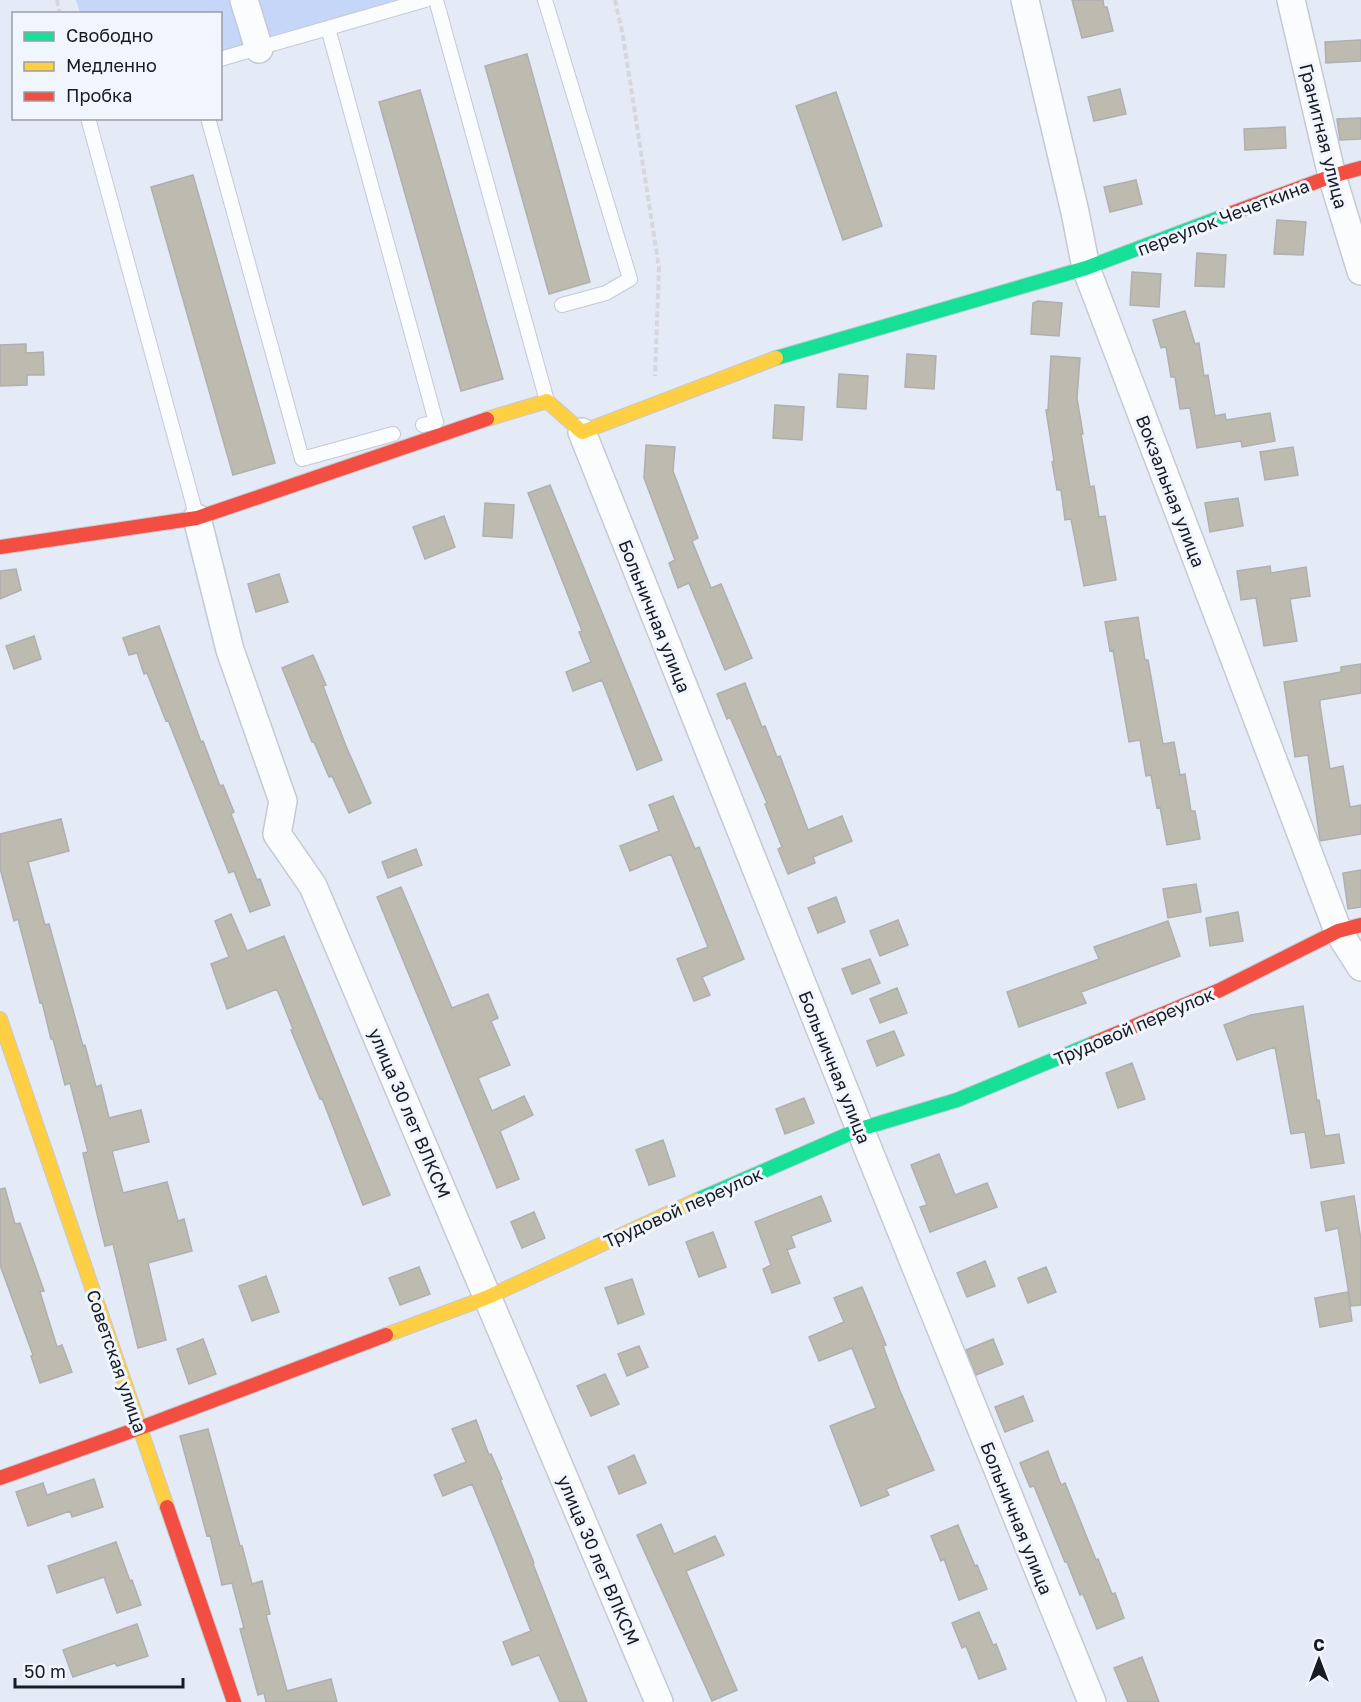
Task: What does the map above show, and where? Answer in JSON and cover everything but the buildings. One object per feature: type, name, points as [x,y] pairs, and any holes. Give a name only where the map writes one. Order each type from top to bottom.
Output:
[{"type":"street","points":[[244,0],[259,49]]},
{"type":"street","name":"Вокзальная улица","points":[[1025,0],[1086,268],[1350,928],[1361,967]]},
{"type":"street","name":"Гранитная улица","points":[[1291,0],[1332,176],[1361,271]]},
{"type":"street","name":"переулок Чечеткина","points":[[582,432],[784,355],[1086,268],[1332,176],[1361,168]]},
{"type":"street","points":[[0,547],[197,518],[462,426],[547,401],[582,432]]},
{"type":"street","name":"Больничная улица","points":[[582,432],[1092,1702]]},
{"type":"street","name":"улица 30 лет ВЛКСМ","points":[[197,518],[230,650],[283,801],[277,834],[313,886],[659,1702]]},
{"type":"street","name":"Трудовой переулок","points":[[0,1478],[140,1428],[488,1297],[691,1203],[860,1129],[957,1100],[1220,990],[1350,928]]},
{"type":"street","name":"Советская улица","points":[[0,1019],[234,1702]]},
{"type":"lane","points":[[222,58],[425,0]]},
{"type":"lane","points":[[436,0],[547,401]]},
{"type":"lane","points":[[545,0],[630,279],[606,293],[562,305]]},
{"type":"lane","points":[[209,120],[302,459],[436,422],[328,28]]},
{"type":"lane","points":[[89,120],[197,518]]},
{"type":"path","points":[[615,0],[623,36],[659,268],[653,404]]},
{"type":"shaded area","points":[[76,0],[413,0],[222,59],[222,12],[80,12]]},
{"type":"traffic: fast","points":[[776,358],[1086,268],[1232,213]]},
{"type":"traffic: fast","points":[[697,1200],[860,1129],[957,1100],[1094,1043]]},
{"type":"traffic: slow","points":[[487,419],[547,401],[582,432],[776,358]]},
{"type":"traffic: slow","points":[[0,1019],[167,1507]]},
{"type":"traffic: slow","points":[[386,1335],[488,1297],[697,1200]]},
{"type":"traffic: jam","points":[[1232,213],[1332,176],[1361,168]]},
{"type":"traffic: jam","points":[[0,547],[197,518],[487,419]]},
{"type":"traffic: jam","points":[[1094,1043],[1220,990],[1338,931],[1361,925]]},
{"type":"traffic: jam","points":[[0,1478],[386,1335]]},
{"type":"traffic: jam","points":[[167,1507],[234,1702]]}]
